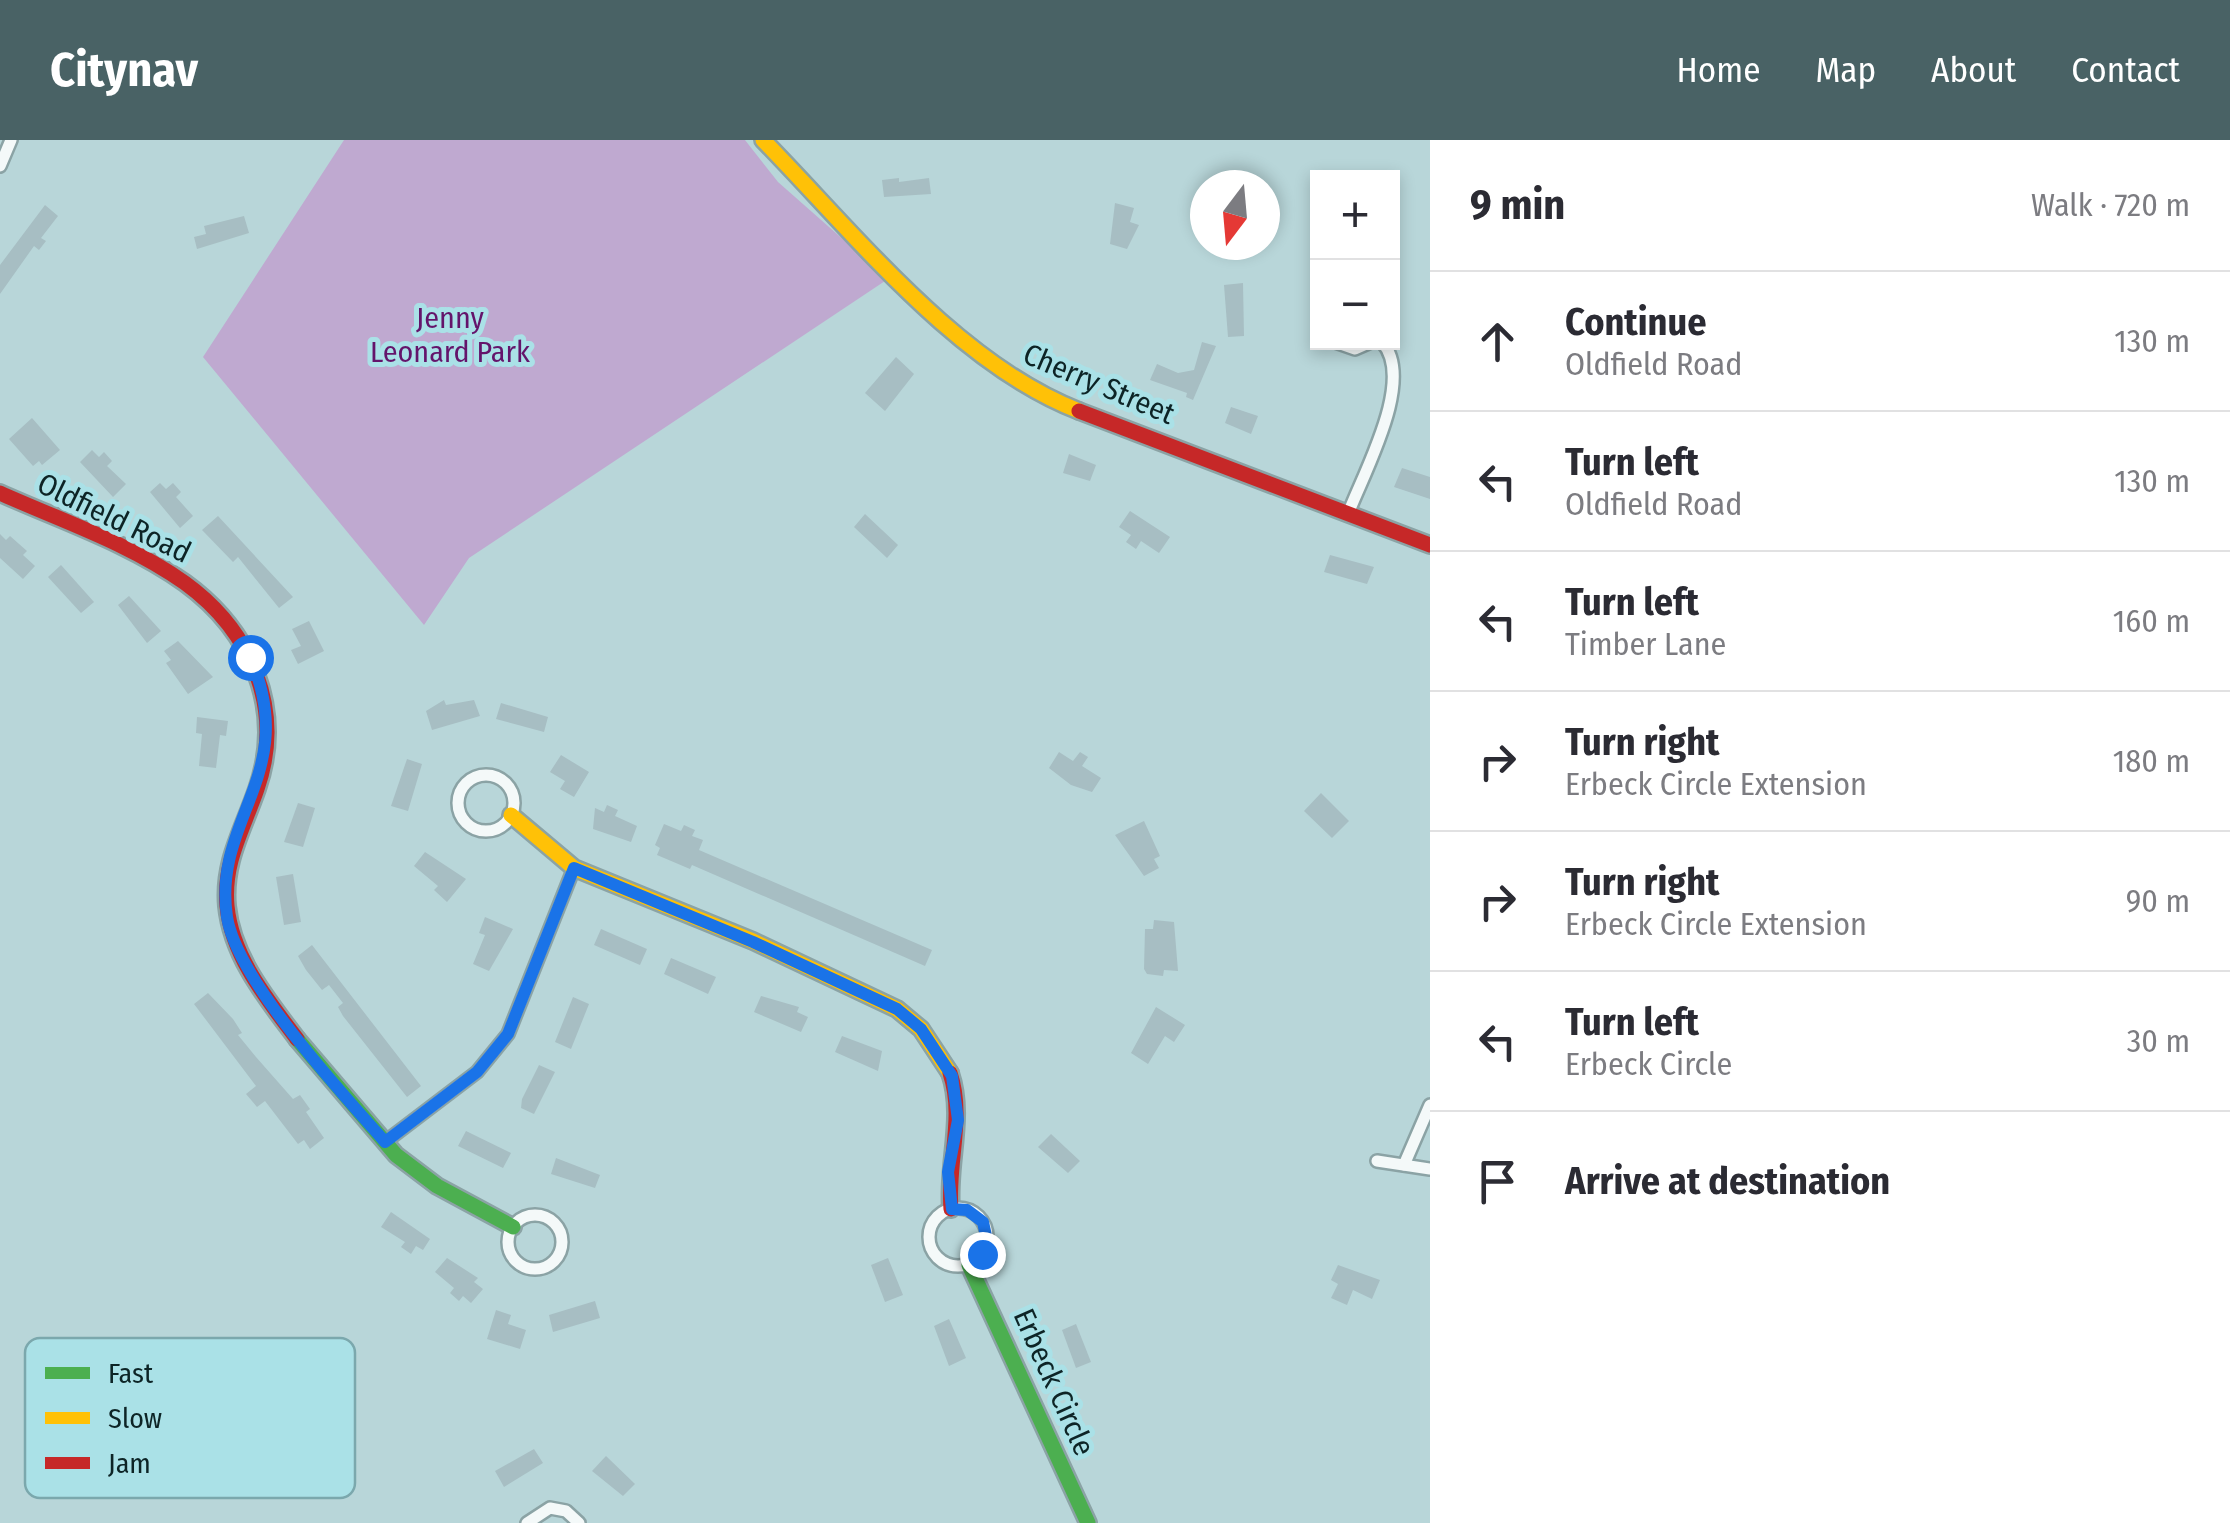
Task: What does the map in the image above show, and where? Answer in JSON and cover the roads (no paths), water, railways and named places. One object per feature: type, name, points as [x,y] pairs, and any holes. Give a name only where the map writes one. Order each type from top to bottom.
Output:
[{"type":"street","points":[[0,166],[11,140]]},
{"type":"street","name":"Cherry Street","points":[[763,140],[925,308],[1010,377],[1064,405],[1430,545]]},
{"type":"street","points":[[1348,514],[1395,385],[1394,358],[1388,350]]},
{"type":"street","name":"Oldfield Road","points":[[0,492],[172,573],[206,599],[242,644],[264,687],[268,745],[227,871],[227,917],[240,954],[282,1016],[412,1170],[512,1227]]},
{"type":"street","points":[[478,776],[504,782],[514,797],[511,815],[498,828],[472,826],[458,804],[463,786],[478,776]]},
{"type":"street","points":[[511,815],[574,868],[771,950],[897,1009],[921,1029],[952,1076],[958,1120],[948,1172],[952,1209]]},
{"type":"street","points":[[385,1142],[477,1072],[508,1034],[574,868]]},
{"type":"street","points":[[1404,1165],[1430,1105]]},
{"type":"street","points":[[1377,1161],[1430,1169]]},
{"type":"street","points":[[952,1209],[974,1213],[986,1228],[984,1251],[970,1264],[946,1264],[930,1244],[936,1218],[952,1209]]},
{"type":"street","points":[[526,1216],[552,1221],[561,1236],[560,1253],[548,1266],[522,1266],[508,1244],[512,1227],[526,1216]]},
{"type":"street","name":"Erbeck Circle","points":[[970,1264],[1088,1523]]},
{"type":"street","points":[[527,1523],[550,1508],[566,1511],[579,1523]]},
{"type":"park label","name":"Jenny Leonard Park","points":[[450,335]]}]
